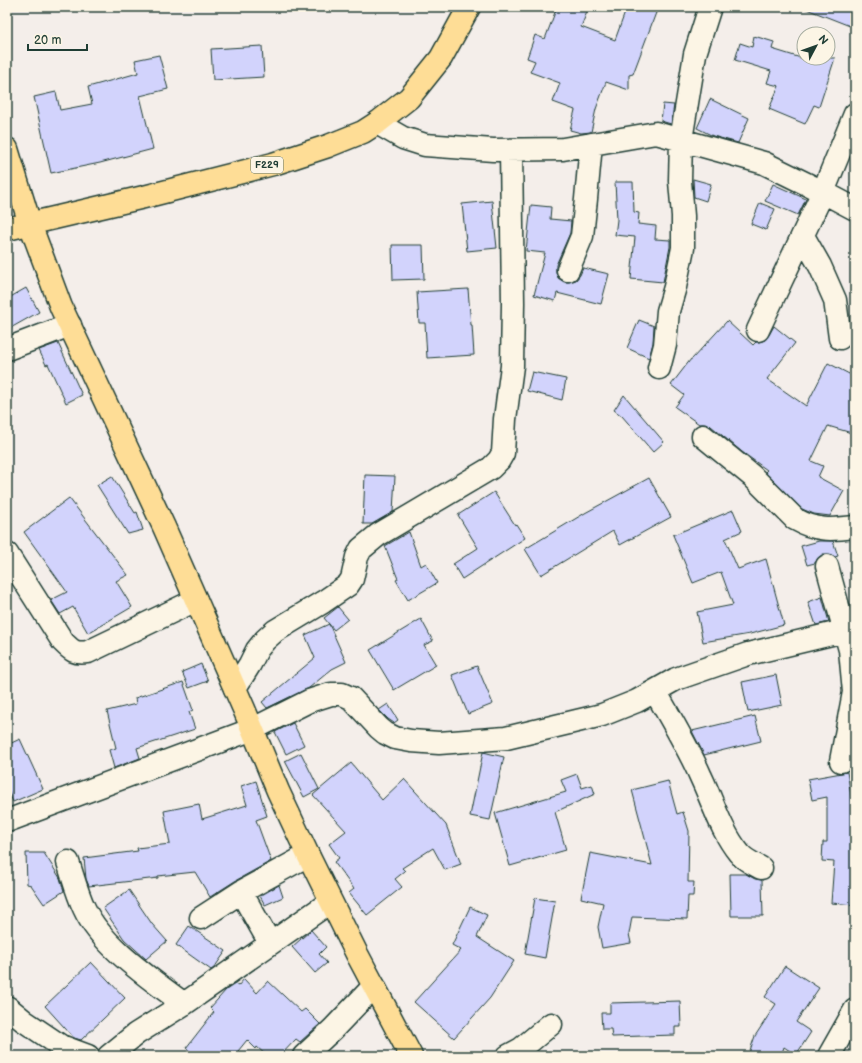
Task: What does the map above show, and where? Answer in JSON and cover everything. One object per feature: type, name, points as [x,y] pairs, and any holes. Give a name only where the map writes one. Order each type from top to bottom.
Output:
[{"type":"main road","name":"F229","points":[[7,229],[144,197],[273,164],[328,146],[363,132],[378,124],[409,98],[441,58],[469,7]]},
{"type":"main road","points":[[7,150],[30,224],[61,306],[161,520],[253,729],[278,791],[330,902],[411,1056]]},
{"type":"street","points":[[659,368],[665,345],[668,311],[675,287],[683,248],[680,140],[695,54],[710,7]]},
{"type":"street","points":[[758,330],[823,192],[855,114]]},
{"type":"street","points":[[378,124],[403,138],[425,144],[493,150],[563,149],[656,133],[764,163],[855,209]]},
{"type":"street","points":[[568,270],[582,236],[591,144]]},
{"type":"street","points":[[235,688],[257,650],[275,631],[348,585],[352,579],[357,557],[362,549],[378,535],[491,468],[499,460],[503,453],[505,419],[512,366],[513,303],[511,150]]},
{"type":"street","points":[[803,236],[820,266],[835,300],[840,338]]},
{"type":"street","points":[[7,349],[70,325]]},
{"type":"street","points":[[703,436],[752,476],[795,519],[803,524],[814,528],[838,529],[855,526]]},
{"type":"street","points":[[7,554],[63,642],[72,651],[80,653],[88,652],[196,600]]},
{"type":"street","points":[[827,566],[850,650],[854,692],[841,761]]},
{"type":"street","points":[[7,821],[253,729],[309,701],[331,694],[342,694],[351,698],[385,733],[395,738],[439,743],[506,738],[602,715],[637,701],[676,679],[748,654],[844,631]]},
{"type":"street","points":[[655,691],[682,738],[730,840],[740,855],[761,868]]},
{"type":"street","points":[[201,918],[241,892],[308,855]]},
{"type":"street","points":[[68,862],[84,909],[97,929],[120,954],[184,1004]]},
{"type":"street","points":[[241,892],[270,944]]},
{"type":"street","points":[[109,1056],[136,1034],[184,1004],[330,902]]},
{"type":"street","points":[[304,1056],[333,1029],[374,986]]},
{"type":"street","points":[[7,1007],[24,1021],[61,1046],[88,1056]]},
{"type":"street","points":[[829,1056],[855,1010]]},
{"type":"street","points":[[508,1056],[521,1049],[551,1024]]},
{"type":"building","points":[[557,7],[589,7],[581,27],[615,40],[627,7],[648,7],[657,10],[633,74],[629,75],[629,90],[606,82],[596,109],[591,132],[581,133],[570,130],[575,110],[553,102],[560,83],[530,72],[535,61],[527,58],[535,35],[545,39]]},
{"type":"building","points":[[855,7],[855,28],[804,8]]},
{"type":"building","points":[[754,36],[774,42],[772,49],[796,56],[796,66],[832,66],[819,107],[814,105],[805,124],[769,109],[779,86],[767,83],[771,71],[735,60],[740,43],[752,47]]},
{"type":"building","points":[[262,46],[264,77],[213,80],[211,49]]},
{"type":"building","points":[[159,55],[168,89],[140,96],[153,149],[100,163],[51,173],[34,97],[56,92],[60,110],[92,104],[88,87],[138,73],[135,60]]},
{"type":"building","points":[[710,99],[749,118],[738,143],[713,136],[697,128]]},
{"type":"building","points":[[663,104],[674,105],[671,124],[661,121]]},
{"type":"building","points":[[693,179],[711,184],[706,201],[694,197]]},
{"type":"building","points":[[615,182],[633,182],[634,212],[639,213],[638,224],[656,226],[655,239],[670,240],[663,282],[631,279],[635,237],[615,235],[617,220]]},
{"type":"building","points":[[773,184],[806,199],[798,215],[765,201]]},
{"type":"building","points":[[492,201],[497,248],[467,251],[462,204]]},
{"type":"building","points":[[760,203],[775,209],[766,230],[751,224]]},
{"type":"building","points":[[531,205],[551,207],[550,219],[571,221],[570,233],[556,265],[558,278],[564,282],[576,280],[583,268],[609,274],[601,304],[557,293],[555,301],[534,295],[545,253],[526,251]]},
{"type":"building","points":[[392,245],[423,245],[424,279],[393,280]]},
{"type":"building","points":[[26,288],[39,312],[7,330],[7,299]]},
{"type":"building","points":[[468,289],[474,355],[427,358],[425,323],[419,323],[417,292]]},
{"type":"building","points":[[639,320],[654,326],[653,343],[649,358],[627,348]]},
{"type":"building","points":[[727,321],[753,345],[756,342],[765,340],[774,326],[795,343],[767,379],[806,406],[828,363],[855,377],[855,434],[828,426],[811,461],[823,466],[818,477],[844,491],[830,516],[814,514],[802,509],[765,472],[767,470],[742,452],[711,426],[699,424],[675,407],[684,395],[671,385],[691,359]]},
{"type":"building","points":[[58,343],[82,395],[66,403],[48,364],[46,365],[39,350]]},
{"type":"building","points":[[532,372],[566,379],[562,400],[527,391]]},
{"type":"building","points":[[624,395],[664,442],[653,452],[622,416],[614,410]]},
{"type":"building","points":[[365,475],[395,476],[393,512],[372,524],[363,524]]},
{"type":"building","points":[[112,476],[135,513],[137,512],[143,530],[128,534],[97,485]]},
{"type":"building","points":[[649,478],[671,517],[620,545],[613,531],[541,575],[525,549],[585,513]]},
{"type":"building","points":[[494,492],[525,538],[462,579],[453,564],[478,548],[458,515]]},
{"type":"building","points":[[69,498],[128,575],[116,581],[132,607],[88,633],[73,607],[60,614],[51,600],[67,592],[24,532]]},
{"type":"building","points":[[733,510],[742,531],[725,539],[738,569],[766,559],[784,625],[750,634],[703,642],[697,612],[733,605],[721,572],[693,583],[673,535]]},
{"type":"building","points":[[409,532],[421,566],[426,563],[437,583],[408,600],[396,580],[398,579],[385,546]]},
{"type":"building","points":[[819,541],[833,541],[838,556],[835,557],[830,554],[823,554],[815,563],[807,565],[801,546]]},
{"type":"building","points":[[822,597],[829,622],[816,625],[808,602]]},
{"type":"building","points":[[338,607],[348,619],[334,630],[324,618]]},
{"type":"building","points":[[421,619],[433,641],[424,645],[436,665],[394,690],[370,650]]},
{"type":"building","points":[[329,624],[346,662],[332,669],[309,688],[267,708],[262,702],[315,658],[305,635]]},
{"type":"building","points":[[201,664],[208,681],[189,688],[182,672]]},
{"type":"building","points":[[477,666],[493,704],[468,714],[452,675]]},
{"type":"building","points":[[776,675],[782,705],[748,712],[742,682]]},
{"type":"building","points":[[183,682],[193,710],[189,712],[195,729],[137,748],[140,758],[114,768],[109,750],[116,748],[107,711],[136,704],[135,698]]},
{"type":"building","points":[[388,704],[398,720],[394,723],[379,710]]},
{"type":"building","points":[[755,716],[761,741],[704,755],[692,731]]},
{"type":"building","points":[[293,723],[304,745],[286,754],[275,732]]},
{"type":"building","points":[[20,739],[43,789],[13,802],[7,788],[7,745]]},
{"type":"building","points":[[483,752],[504,757],[490,820],[470,816]]},
{"type":"building","points":[[301,753],[319,789],[304,797],[285,761]]},
{"type":"building","points":[[351,763],[382,800],[404,779],[446,825],[461,864],[445,870],[433,848],[402,868],[405,871],[395,879],[402,887],[367,915],[349,893],[354,889],[334,862],[339,858],[329,844],[346,831],[313,795]]},
{"type":"building","points":[[847,772],[853,807],[855,840],[855,905],[831,903],[834,862],[822,861],[823,842],[827,842],[827,797],[812,800],[808,779]]},
{"type":"building","points":[[577,774],[582,788],[592,785],[595,794],[555,812],[566,850],[510,866],[495,813],[566,792],[561,780]]},
{"type":"building","points":[[256,781],[267,816],[256,820],[271,861],[210,897],[195,872],[89,886],[86,879],[84,858],[138,851],[137,848],[170,844],[164,811],[199,804],[202,819],[247,805],[241,786]]},
{"type":"building","points":[[668,781],[677,814],[683,812],[689,831],[688,882],[694,882],[693,896],[688,896],[687,919],[632,917],[629,934],[631,943],[602,948],[598,927],[603,903],[581,898],[590,853],[652,865],[632,790]]},
{"type":"building","points":[[26,853],[44,853],[60,878],[64,891],[44,904],[31,885],[27,884]]},
{"type":"building","points":[[730,874],[746,874],[755,879],[762,880],[763,916],[731,916]]},
{"type":"building","points":[[279,885],[283,897],[265,905],[260,896]]},
{"type":"building","points":[[129,890],[152,924],[167,941],[146,959],[124,939],[103,908]]},
{"type":"building","points":[[535,898],[555,901],[545,958],[525,954]]},
{"type":"building","points":[[470,907],[487,915],[477,937],[514,961],[490,998],[454,1038],[414,1002],[461,950],[452,945]]},
{"type":"building","points":[[189,926],[226,951],[211,970],[176,945]]},
{"type":"building","points":[[311,930],[326,947],[319,954],[327,963],[315,973],[292,947]]},
{"type":"building","points":[[91,962],[125,998],[81,1040],[74,1038],[45,1006]]},
{"type":"building","points":[[785,966],[819,988],[796,1022],[811,1032],[796,1055],[784,1047],[781,1056],[748,1056],[755,1036],[776,1004],[765,997]]},
{"type":"building","points":[[244,979],[257,993],[268,981],[301,1012],[305,1009],[320,1024],[300,1042],[296,1039],[280,1056],[267,1056],[257,1047],[256,1049],[247,1040],[234,1056],[196,1056],[186,1048],[214,1012],[210,1008],[226,990],[235,984],[238,986]]},
{"type":"building","points":[[680,1001],[681,1027],[675,1027],[675,1035],[612,1037],[611,1029],[602,1029],[601,1013],[610,1013],[610,1003]]}]
